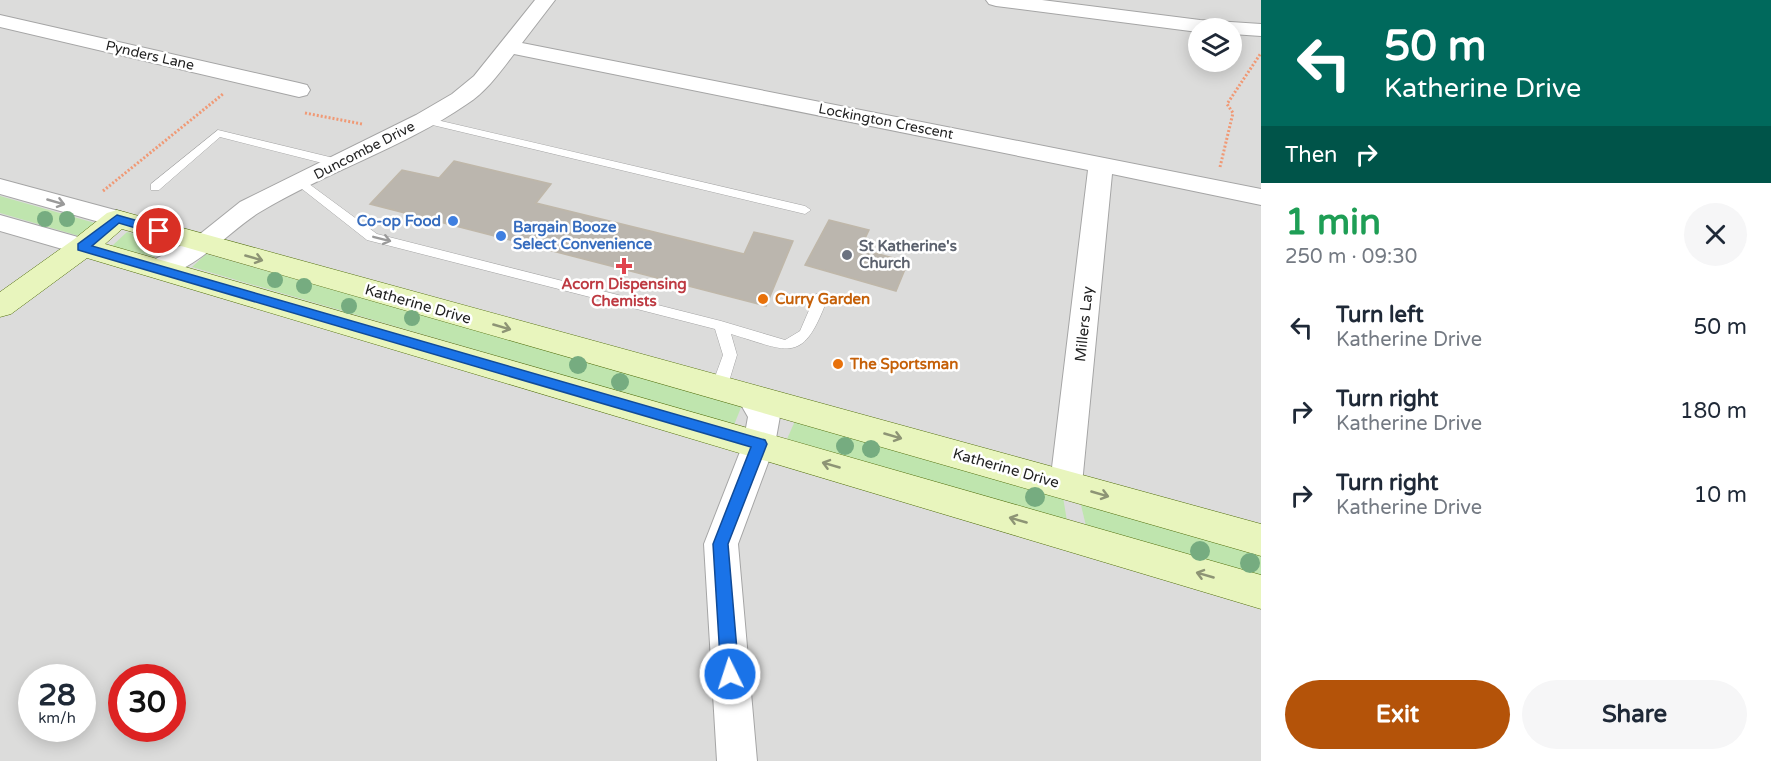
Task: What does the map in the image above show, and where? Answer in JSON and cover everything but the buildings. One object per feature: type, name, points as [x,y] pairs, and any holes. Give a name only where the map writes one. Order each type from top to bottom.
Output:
[{"type":"street","name":"Duncombe Drive","points":[[157,268],[204,244],[249,207],[424,120],[460,99],[482,81],[545,0]]},
{"type":"street","points":[[996,0],[1200,26],[1261,30]]},
{"type":"street","name":"Pynders Lane","points":[[3,13],[299,90]]},
{"type":"street","name":"Lockington Crescent","points":[[510,47],[1261,197]]},
{"type":"street","name":"Millers Lay","points":[[1066,484],[1101,164]]},
{"type":"street","name":"Katherine Drive","points":[[0,186],[108,206],[204,244],[1261,540]]},
{"type":"street","points":[[0,307],[83,247],[108,206]]},
{"type":"street","points":[[0,223],[1261,592]]},
{"type":"street","points":[[736,761],[721,544],[759,444],[764,416],[751,396]]},
{"type":"lane","points":[[424,120],[804,210]]},
{"type":"lane","points":[[155,187],[218,133],[338,163]]},
{"type":"lane","points":[[301,182],[372,237],[721,326],[785,345],[802,340],[821,297]]},
{"type":"lane","points":[[719,387],[730,356],[721,326]]},
{"type":"path","points":[[1215,187],[1233,113],[1227,104],[1261,53]]},
{"type":"path","points":[[108,206],[245,76]]},
{"type":"path","points":[[299,90],[303,112],[400,132]]},
{"type":"shaded area","points":[[0,0],[1261,0],[1261,761],[0,761]]},
{"type":"green space","points":[[0,196],[95,223],[79,236],[0,213]]},
{"type":"green space","points":[[127,232],[170,244],[154,257],[112,246]]},
{"type":"green space","points":[[206,254],[742,405],[734,425],[192,267]]},
{"type":"green space","points":[[795,421],[1063,497],[1067,521],[787,439]]},
{"type":"green space","points":[[1080,501],[1261,552],[1261,577],[1086,526]]},
{"type":"place","name":"Co-op Food","points":[[453,221]]},
{"type":"place","name":"Bargain Booze Select Convenience","points":[[501,236]]},
{"type":"place","name":"St Katherine's Church","points":[[847,255]]},
{"type":"place","name":"Acorn Dispensing Chemists","points":[[624,266]]},
{"type":"place","name":"Curry Garden","points":[[763,299]]},
{"type":"place","name":"The Sportsman","points":[[838,364]]},
{"type":"route","points":[[159,231],[117,219],[83,247],[759,444],[721,544],[730,674]]}]
